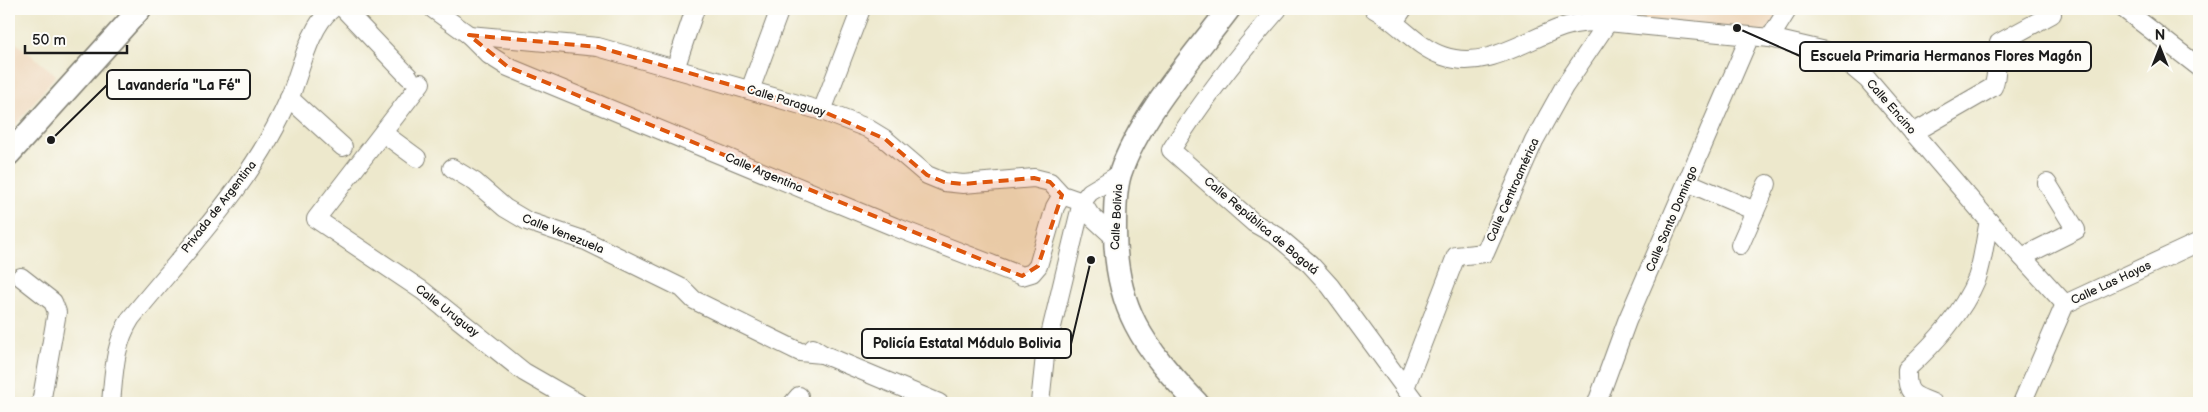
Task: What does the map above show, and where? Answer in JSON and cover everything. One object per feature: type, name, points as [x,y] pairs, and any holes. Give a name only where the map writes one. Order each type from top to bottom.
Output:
[{"type":"main road","points":[[9,154],[140,9]]},
{"type":"main road","name":"Calle Bolivia","points":[[1196,403],[1164,369],[1130,315],[1119,284],[1115,257],[1115,205],[1120,174],[1147,119],[1229,9]]},
{"type":"street","name":"Privada de Argentina","points":[[111,403],[117,350],[122,332],[131,318],[226,203],[264,149],[289,98],[316,29],[325,14],[332,9]]},
{"type":"street","points":[[344,9],[415,80],[383,133],[417,158]]},
{"type":"street","name":"Calle Argentina","points":[[433,9],[469,35],[490,56],[508,67],[894,227],[1022,276],[1032,273],[1038,266],[1055,208],[1062,195]]},
{"type":"street","points":[[675,69],[695,9]]},
{"type":"street","points":[[750,90],[780,9]]},
{"type":"street","points":[[822,111],[861,9]]},
{"type":"street","name":"Calle República de Bogotá","points":[[1278,9],[1225,70],[1196,110],[1171,150],[1254,223],[1276,236],[1310,264],[1330,286],[1416,403]]},
{"type":"street","name":"Calle Encino","points":[[1374,9],[1399,16],[1406,35],[1442,56],[1461,61],[1493,56],[1564,26],[1613,15],[1770,38],[1826,51],[1849,64],[1867,79],[1989,221],[2066,304]]},
{"type":"street","points":[[1770,38],[1788,9]]},
{"type":"street","points":[[2124,9],[2199,67]]},
{"type":"street","points":[[1913,133],[1992,87],[1998,75],[1995,53],[1998,43],[2052,14]]},
{"type":"street","name":"Calle Centroamérica","points":[[1405,388],[1456,256],[1485,253],[1534,141],[1564,87],[1613,15]]},
{"type":"street","name":"Calle Paraguay","points":[[469,35],[598,47],[822,111],[867,128],[885,139],[927,175],[944,182],[963,184],[1034,178],[1050,182],[1062,195],[1082,202]]},
{"type":"street","name":"Calle Santo Domingo","points":[[1597,403],[1627,321],[1750,36]]},
{"type":"street","points":[[289,98],[343,147]]},
{"type":"street","name":"Calle Uruguay","points":[[383,133],[316,219],[423,292],[524,372],[578,403]]},
{"type":"street","name":"Calle Venezuela","points":[[452,168],[475,182],[506,208],[527,221],[586,241],[682,288],[699,291],[743,310],[804,342],[822,354],[939,403]]},
{"type":"street","points":[[1040,403],[1045,356],[1082,202],[1090,192],[1120,174]]},
{"type":"street","points":[[1687,182],[1755,211]]},
{"type":"street","points":[[2022,257],[2076,230],[2047,183]]},
{"type":"street","points":[[1740,245],[1767,184]]},
{"type":"street","points":[[1082,202],[1090,214],[1115,238]]},
{"type":"street","points":[[1933,403],[1913,395],[1906,384],[1907,369],[1941,335],[1959,312],[1977,277],[1989,221]]},
{"type":"street","name":"Calle Las Hayas","points":[[2022,403],[2066,304],[2199,242]]},
{"type":"street","points":[[21,277],[53,302],[57,312],[41,403]]},
{"type":"highlighted area","points":[[469,35],[598,47],[822,111],[885,139],[927,175],[944,182],[963,184],[1034,178],[1050,182],[1062,195],[1038,266],[1022,276],[508,67]]},
{"type":"shaded area","points":[[1634,9],[1769,9],[1782,16],[1768,36],[1635,19]]},
{"type":"shaded area","points":[[15,42],[56,75],[13,128],[9,124],[9,49]]},
{"type":"place","name":"Escuela Primaria Hermanos Flores Magón","points":[[1737,28]]},
{"type":"place","name":"Lavandería \"La Fé\"","points":[[51,140]]},
{"type":"place","name":"Policía Estatal Módulo Bolivia","points":[[1091,260]]}]
